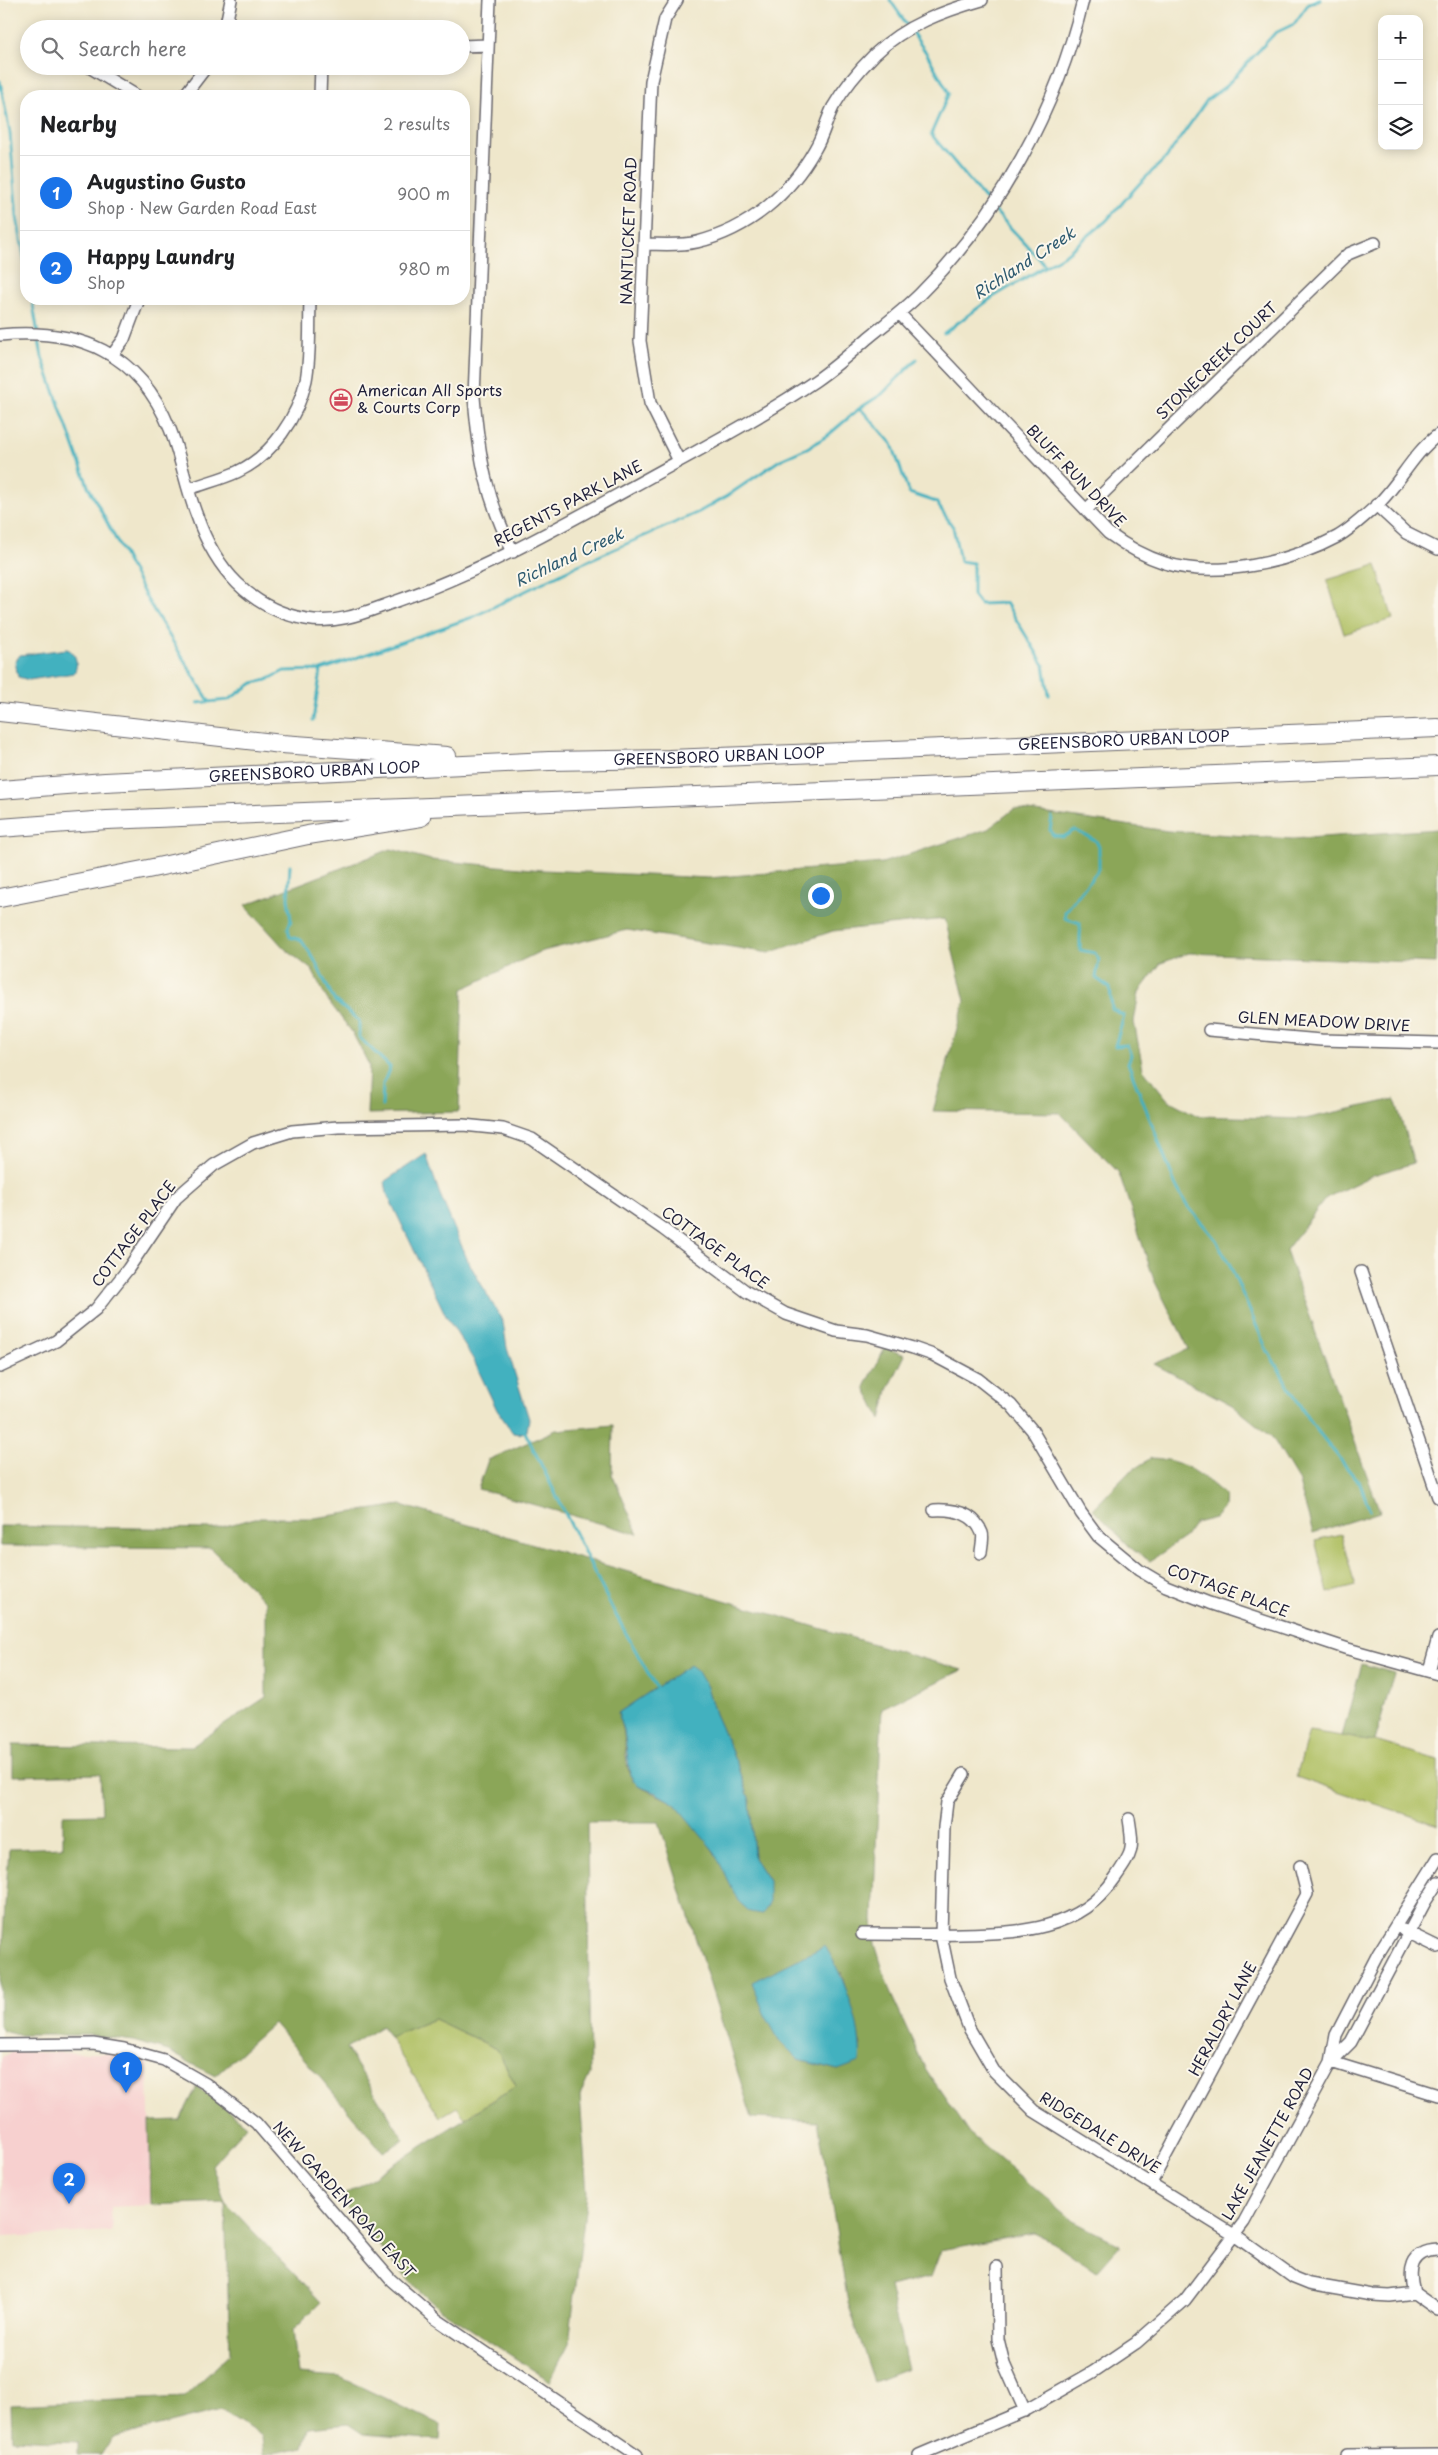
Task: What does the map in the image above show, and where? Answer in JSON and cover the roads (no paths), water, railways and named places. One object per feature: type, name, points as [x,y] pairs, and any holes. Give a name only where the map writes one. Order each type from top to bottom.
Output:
[{"type":"highway","points":[[0,712],[68,718],[282,744],[394,753],[549,761]]},
{"type":"highway","points":[[0,721],[18,715]]},
{"type":"highway","name":"GREENSBORO URBAN LOOP","points":[[0,790],[105,782],[549,761],[669,759],[1438,728]]},
{"type":"highway","points":[[0,828],[107,820],[1438,766]]},
{"type":"highway","points":[[0,898],[308,835],[511,804]]},
{"type":"street","points":[[227,20],[231,0]]},
{"type":"street","points":[[490,0],[474,397],[478,442],[488,493],[513,552]]},
{"type":"street","name":"NANTUCKET ROAD","points":[[678,0],[665,18],[651,81],[640,341],[643,370],[650,403],[679,461]]},
{"type":"street","points":[[644,244],[695,242],[727,232],[759,215],[782,194],[804,167],[816,148],[833,108],[853,79],[876,53],[907,30],[943,12],[982,0]]},
{"type":"street","name":"REGENTS PARK LANE","points":[[0,335],[50,334],[66,337],[113,354],[144,384],[163,414],[190,489],[197,517],[230,578],[249,594],[273,609],[308,620],[345,620],[436,588],[513,552],[679,461],[816,380],[899,313],[920,294],[956,253],[999,195],[1052,96],[1075,33],[1082,0]]},
{"type":"street","points":[[470,46],[488,45]]},
{"type":"street","points":[[102,75],[127,90]]},
{"type":"street","points":[[189,90],[200,75]]},
{"type":"street","points":[[320,90],[321,75]]},
{"type":"street","name":"STONECREEK COURT","points":[[1086,510],[1348,254],[1376,243]]},
{"type":"street","points":[[113,354],[124,338],[137,305]]},
{"type":"street","points":[[190,489],[237,472],[257,460],[273,445],[287,424],[298,405],[306,378],[310,305]]},
{"type":"street","name":"BLUFF RUN DRIVE","points":[[899,313],[1108,533],[1133,551],[1166,564],[1204,568],[1248,567],[1292,556],[1337,536],[1376,506],[1418,453],[1438,435]]},
{"type":"street","points":[[1376,506],[1406,533],[1438,549]]},
{"type":"street","name":"GLEN MEADOW DRIVE","points":[[1209,1030],[1321,1040],[1438,1042]]},
{"type":"street","name":"COTTAGE PLACE","points":[[0,1367],[56,1341],[96,1309],[128,1269],[176,1198],[214,1165],[254,1143],[292,1132],[338,1126],[464,1125],[503,1129],[532,1139],[663,1229],[747,1292],[786,1314],[836,1331],[867,1335],[933,1354],[978,1379],[1011,1405],[1032,1430],[1080,1513],[1098,1536],[1139,1570],[1160,1583],[1209,1604],[1348,1649],[1433,1672]]},
{"type":"street","points":[[1361,1272],[1438,1497]]},
{"type":"street","points":[[934,1510],[960,1511],[975,1522],[982,1534],[981,1553]]},
{"type":"street","points":[[1433,1672],[1438,1638]]},
{"type":"street","name":"RIDGEDALE DRIVE","points":[[964,1774],[947,1802],[944,1827],[942,1935],[950,1978],[969,2028],[994,2071],[1034,2111],[1234,2235],[1294,2278],[1309,2284],[1390,2296],[1414,2293]]},
{"type":"street","points":[[862,1934],[1012,1934],[1053,1925],[1081,1913],[1106,1891],[1125,1863],[1133,1846],[1129,1819]]},
{"type":"street","name":"LAKE JEANETTE ROAD","points":[[1331,2062],[1336,2035],[1378,1954],[1438,1858]]},
{"type":"street","name":"HERALDRY LANE","points":[[1151,2183],[1307,1894],[1300,1866]]},
{"type":"street","name":"LAKE JEANETTE ROAD","points":[[919,2455],[1025,2411],[1093,2372],[1136,2343],[1185,2300],[1244,2222],[1331,2062],[1351,2042],[1408,1933],[1438,1882]]},
{"type":"street","points":[[1396,1926],[1438,1947]]},
{"type":"street","name":"NEW GARDEN ROAD EAST","points":[[0,2045],[92,2044],[124,2049],[164,2060],[206,2084],[256,2123],[392,2280],[436,2319],[637,2455]]},
{"type":"street","points":[[1331,2062],[1438,2095]]},
{"type":"street","points":[[1438,2250],[1428,2250],[1418,2256],[1411,2265],[1410,2278],[1414,2293],[1438,2310]]},
{"type":"street","points":[[997,2267],[998,2340],[1004,2364],[1025,2411]]},
{"type":"street","points":[[1347,2455],[1438,2454]]},
{"type":"water","points":[[67,649],[73,653],[76,659],[76,670],[74,673],[29,680],[18,677],[15,662],[20,655]]},
{"type":"water","points":[[426,1154],[439,1192],[468,1261],[503,1322],[507,1348],[529,1419],[527,1431],[519,1434],[513,1433],[497,1410],[473,1359],[446,1316],[387,1194],[385,1181]]},
{"type":"water","points":[[690,1665],[697,1670],[707,1687],[715,1714],[739,1768],[750,1801],[754,1858],[769,1881],[769,1903],[763,1914],[750,1912],[738,1901],[714,1851],[675,1804],[656,1793],[638,1786],[630,1775],[624,1730],[618,1713]]},
{"type":"water","points":[[825,1946],[839,1972],[851,2002],[860,2048],[860,2062],[838,2070],[799,2060],[779,2040],[764,2013],[752,1982]]},
{"type":"waterway","points":[[890,0],[927,54],[949,93],[931,134],[989,204]]},
{"type":"waterway","name":"Richland Creek","points":[[944,333],[993,297],[1066,254],[1106,221],[1140,183],[1166,158],[1207,100],[1226,86],[1275,33],[1294,24],[1309,3],[1320,0]]},
{"type":"waterway","points":[[0,81],[10,133],[20,234]]},
{"type":"waterway","points":[[993,209],[1045,265]]},
{"type":"waterway","points":[[33,305],[42,357],[88,486],[148,601],[209,701]]},
{"type":"waterway","name":"Richland Creek","points":[[198,703],[228,700],[253,683],[267,680],[284,671],[321,670],[473,617],[576,566],[699,512],[727,496],[780,460],[807,448],[827,436],[860,408],[882,394],[917,359]]},
{"type":"waterway","points":[[860,408],[892,444],[909,493],[936,502],[953,527],[960,561],[973,563],[973,595],[980,604],[1006,603],[1044,665],[1049,695]]},
{"type":"waterway","points":[[313,720],[321,670]]},
{"type":"waterway","points":[[1052,817],[1050,830],[1053,835],[1063,837],[1075,830],[1096,841],[1099,847],[1099,869],[1065,912],[1065,918],[1080,923],[1080,950],[1095,953],[1099,960],[1096,978],[1110,988],[1112,1009],[1124,1016],[1115,1046],[1127,1045],[1131,1055],[1128,1063],[1176,1186],[1186,1204],[1216,1240],[1230,1265],[1266,1348],[1308,1419],[1360,1484],[1370,1510]]},
{"type":"waterway","points":[[290,865],[288,898],[291,920],[288,928],[290,937],[301,940],[314,959],[334,1000],[359,1021],[359,1037],[390,1067],[383,1084],[382,1106]]},
{"type":"waterway","points":[[524,1430],[612,1608],[658,1691]]},
{"type":"place","name":"American All Sports & Courts Corp","points":[[341,400]]},
{"type":"place","name":"Augustino Gusto","points":[[126,2093]]},
{"type":"place","name":"Happy Laundry","points":[[69,2204]]}]
